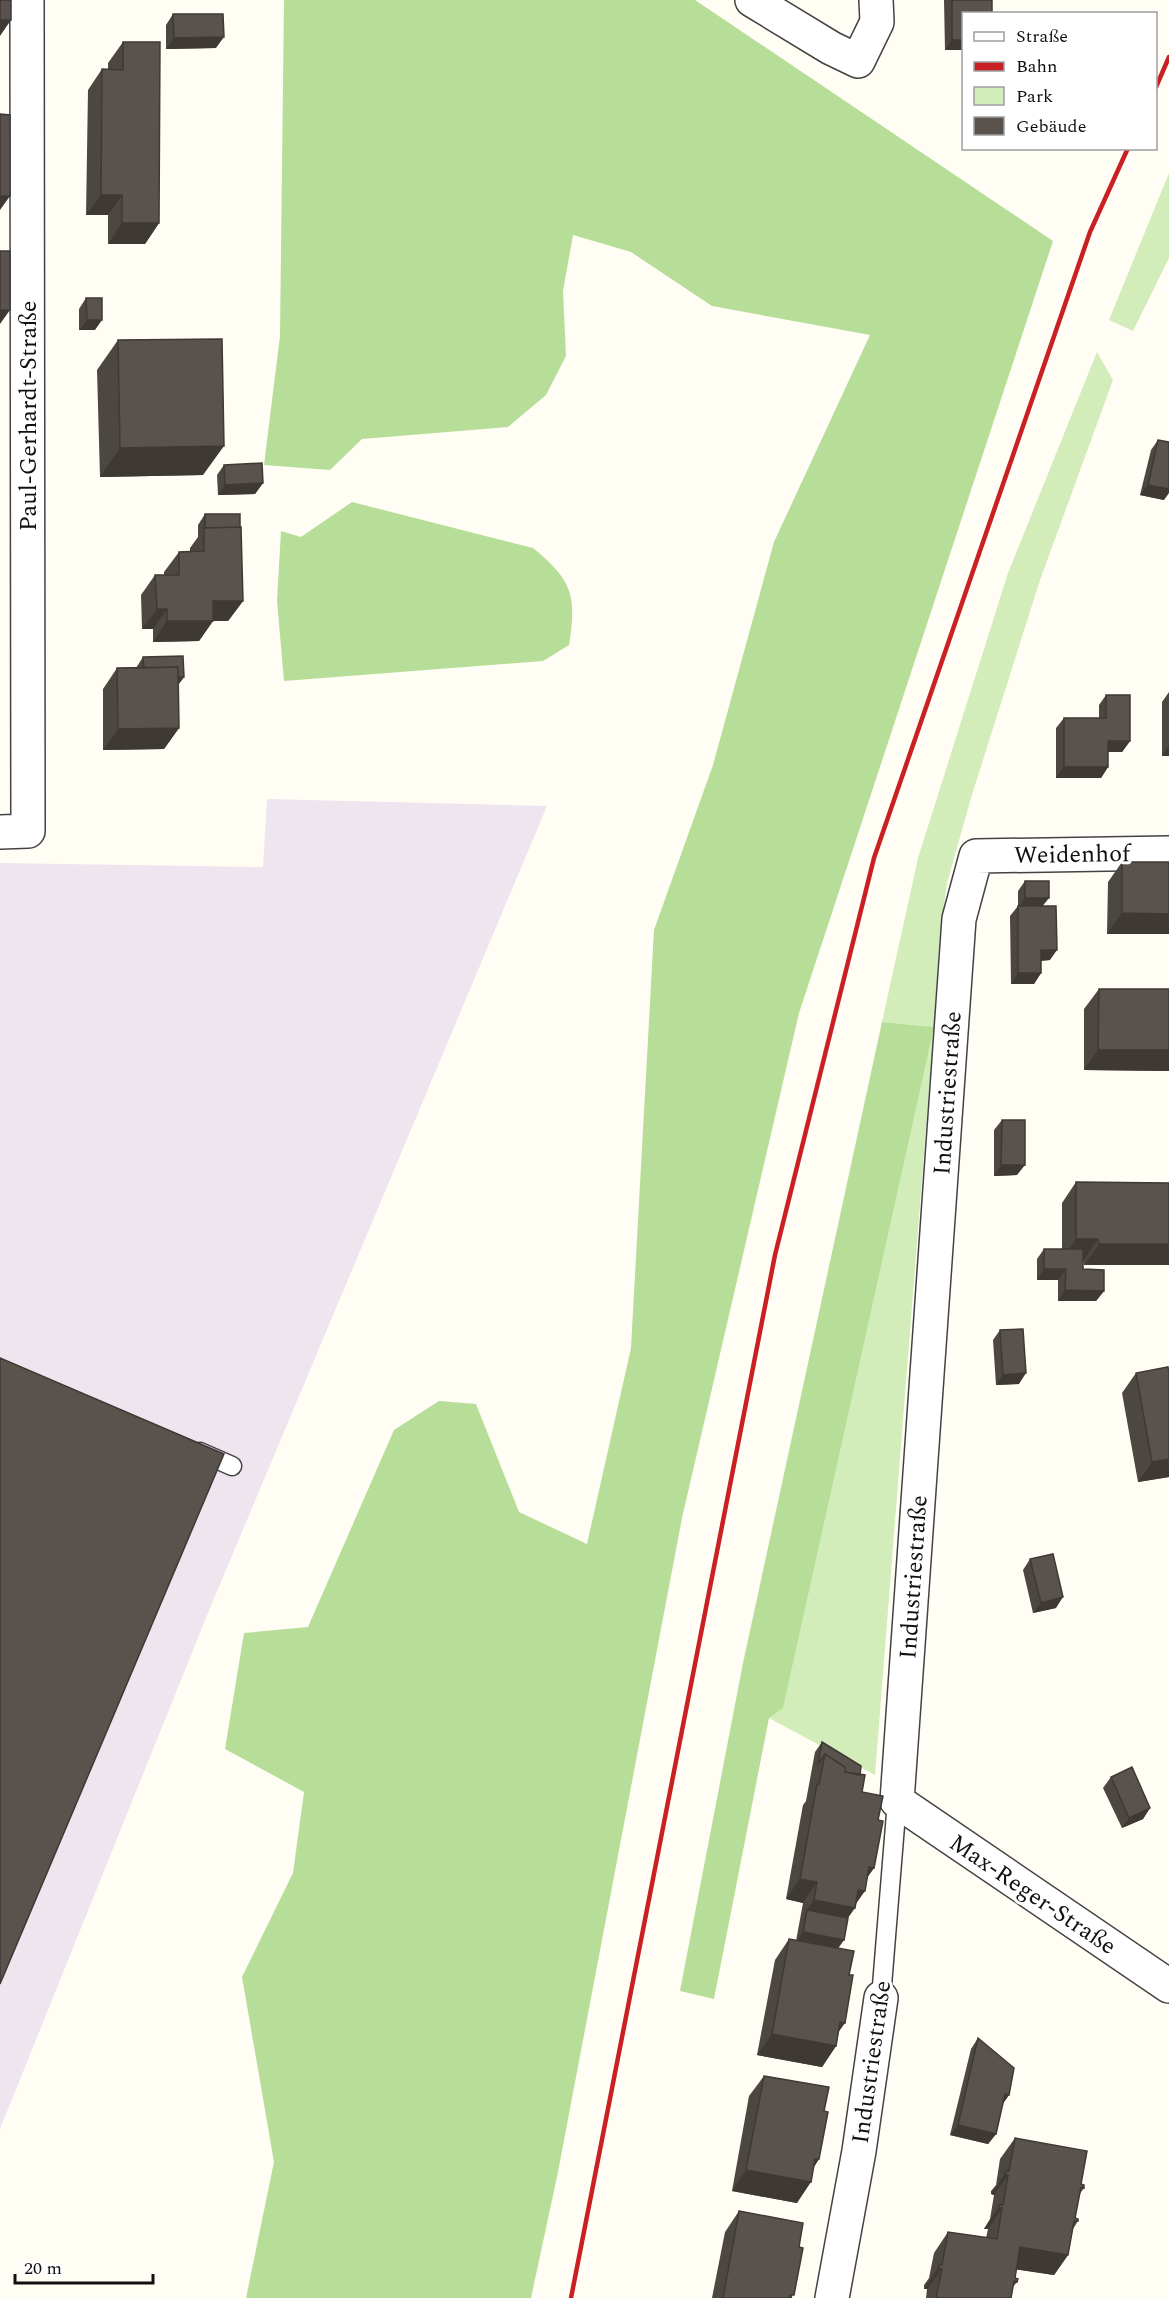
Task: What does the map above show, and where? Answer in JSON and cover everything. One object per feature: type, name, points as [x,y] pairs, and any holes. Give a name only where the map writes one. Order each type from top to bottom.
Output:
[{"type":"street","name":"Paul-Gerhardt-Straße","points":[[14,832],[27,0]]},
{"type":"street","points":[[752,0],[831,48],[858,61],[877,22],[876,0]]},
{"type":"street","name":"Weidenhof","points":[[976,856],[1169,853]]},
{"type":"street","name":"Industriestraße","points":[[897,1802],[959,919],[976,856]]},
{"type":"street","name":"Max-Reger-Straße","points":[[897,1802],[1166,1981]]},
{"type":"street","name":"Industriestraße","points":[[832,2298],[859,2151],[881,1998]]},
{"type":"lane","points":[[178,1444],[232,1466]]},
{"type":"lane","name":"Industriestraße","points":[[881,1998],[897,1802]]},
{"type":"shaded area","points":[[267,799],[547,806],[210,1608],[0,2129],[0,863],[263,867]]},
{"type":"green space","points":[[284,0],[695,0],[1053,241],[799,1013],[682,1518],[558,2172],[531,2298],[246,2298],[274,2162],[242,1977],[293,1873],[304,1792],[225,1749],[244,1633],[308,1627],[394,1430],[439,1401],[476,1404],[519,1512],[587,1544],[631,1348],[654,930],[713,765],[774,542],[870,335],[712,306],[631,252],[573,235],[563,291],[566,356],[546,395],[508,427],[362,439],[330,470],[264,465],[280,336]]},
{"type":"green space","points":[[1169,173],[1169,258],[1133,331],[1109,320]]},
{"type":"green space","points":[[1097,352],[1113,380],[1040,580],[971,798],[947,883],[939,943],[934,1027],[882,1022],[918,858],[1008,573]]},
{"type":"green space","points":[[352,502],[533,548],[556,570],[569,590],[572,613],[569,645],[543,661],[284,681],[277,601],[281,531],[301,537]]},
{"type":"green space","points":[[882,1022],[934,1027],[783,1708],[769,1718],[714,1999],[680,1991],[743,1663]]},
{"type":"green space","points":[[934,1027],[875,1775],[769,1718]]},
{"type":"building","points":[[0,0],[11,0],[11,20],[0,20]]},
{"type":"building","points":[[952,0],[992,0],[992,12],[962,12],[962,40],[952,40]]},
{"type":"building","points":[[173,14],[223,14],[224,37],[174,38]]},
{"type":"building","points":[[123,42],[160,42],[159,223],[122,223],[122,195],[101,195],[102,69],[123,70]]},
{"type":"building","points":[[0,114],[10,115],[10,196],[0,196]]},
{"type":"building","points":[[0,251],[10,251],[10,310],[0,310]]},
{"type":"building","points":[[86,298],[102,298],[102,320],[87,320]]},
{"type":"building","points":[[222,339],[224,446],[120,448],[118,340]]},
{"type":"building","points":[[1158,440],[1169,442],[1169,489],[1148,485]]},
{"type":"building","points":[[262,463],[263,483],[225,485],[224,465]]},
{"type":"building","points":[[205,514],[240,514],[240,527],[205,528]]},
{"type":"building","points":[[241,527],[243,601],[213,601],[213,621],[167,621],[167,609],[157,609],[155,575],[179,575],[179,552],[204,551],[204,528]]},
{"type":"building","points":[[183,656],[184,677],[178,677],[178,667],[144,668],[143,657]]},
{"type":"building","points":[[178,667],[179,728],[118,729],[117,668]]},
{"type":"building","points":[[1106,695],[1130,695],[1130,741],[1108,741],[1108,767],[1064,767],[1064,718],[1106,718]]},
{"type":"building","points":[[1122,862],[1169,862],[1169,914],[1122,913]]},
{"type":"building","points":[[1025,881],[1049,881],[1049,898],[1025,898]]},
{"type":"building","points":[[1018,906],[1056,906],[1057,950],[1041,950],[1041,973],[1018,973]]},
{"type":"building","points":[[1099,989],[1169,989],[1169,1050],[1098,1050]]},
{"type":"building","points":[[1002,1120],[1025,1120],[1025,1165],[1001,1165]]},
{"type":"building","points":[[1076,1182],[1169,1183],[1169,1244],[1099,1244],[1098,1239],[1076,1239]]},
{"type":"building","points":[[1044,1249],[1083,1249],[1083,1269],[1104,1270],[1104,1291],[1065,1290],[1066,1269],[1044,1269]]},
{"type":"building","points":[[1023,1329],[1026,1373],[1003,1375],[1000,1330]]},
{"type":"building","points":[[0,1358],[224,1454],[0,1984]]},
{"type":"building","points":[[1168,1367],[1169,1459],[1152,1462],[1136,1373]]},
{"type":"building","points":[[1053,1554],[1063,1597],[1041,1603],[1030,1559]]},
{"type":"building","points":[[822,1742],[861,1766],[860,1775],[845,1772],[845,1767],[825,1754],[818,1764]]},
{"type":"building","points":[[825,1754],[845,1767],[845,1772],[865,1775],[862,1792],[883,1796],[878,1820],[883,1821],[874,1868],[869,1867],[865,1891],[858,1890],[855,1908],[814,1900],[817,1882],[800,1879],[817,1784],[819,1784]]},
{"type":"building","points":[[1132,1767],[1150,1808],[1129,1818],[1111,1777]]},
{"type":"building","points":[[807,1910],[848,1918],[844,1940],[803,1932]]},
{"type":"building","points":[[789,1939],[854,1951],[849,1975],[853,1975],[845,2023],[840,2022],[836,2046],[772,2034]]},
{"type":"building","points":[[978,2038],[1014,2068],[1009,2095],[1005,2094],[996,2134],[958,2125]]},
{"type":"building","points":[[764,2076],[829,2087],[824,2111],[828,2112],[819,2159],[815,2159],[811,2182],[746,2170]]},
{"type":"building","points":[[1015,2138],[1087,2151],[1081,2184],[1084,2188],[1081,2187],[1075,2218],[1078,2221],[1074,2221],[1068,2255],[1020,2247],[1015,2278],[1018,2279],[1017,2282],[1014,2281],[1011,2298],[936,2298],[942,2269],[938,2268],[942,2265],[948,2232],[997,2239],[1002,2208],[998,2208],[999,2205],[1003,2205],[1008,2175],[1005,2174],[1009,2171]]},
{"type":"building","points":[[739,2211],[803,2223],[799,2247],[803,2248],[794,2295],[790,2295],[789,2298],[723,2298]]},
{"type":"railway","points":[[1157,85],[1169,57]]},
{"type":"railway","points":[[571,2298],[775,1255],[874,858],[1090,232],[1127,150]]}]
